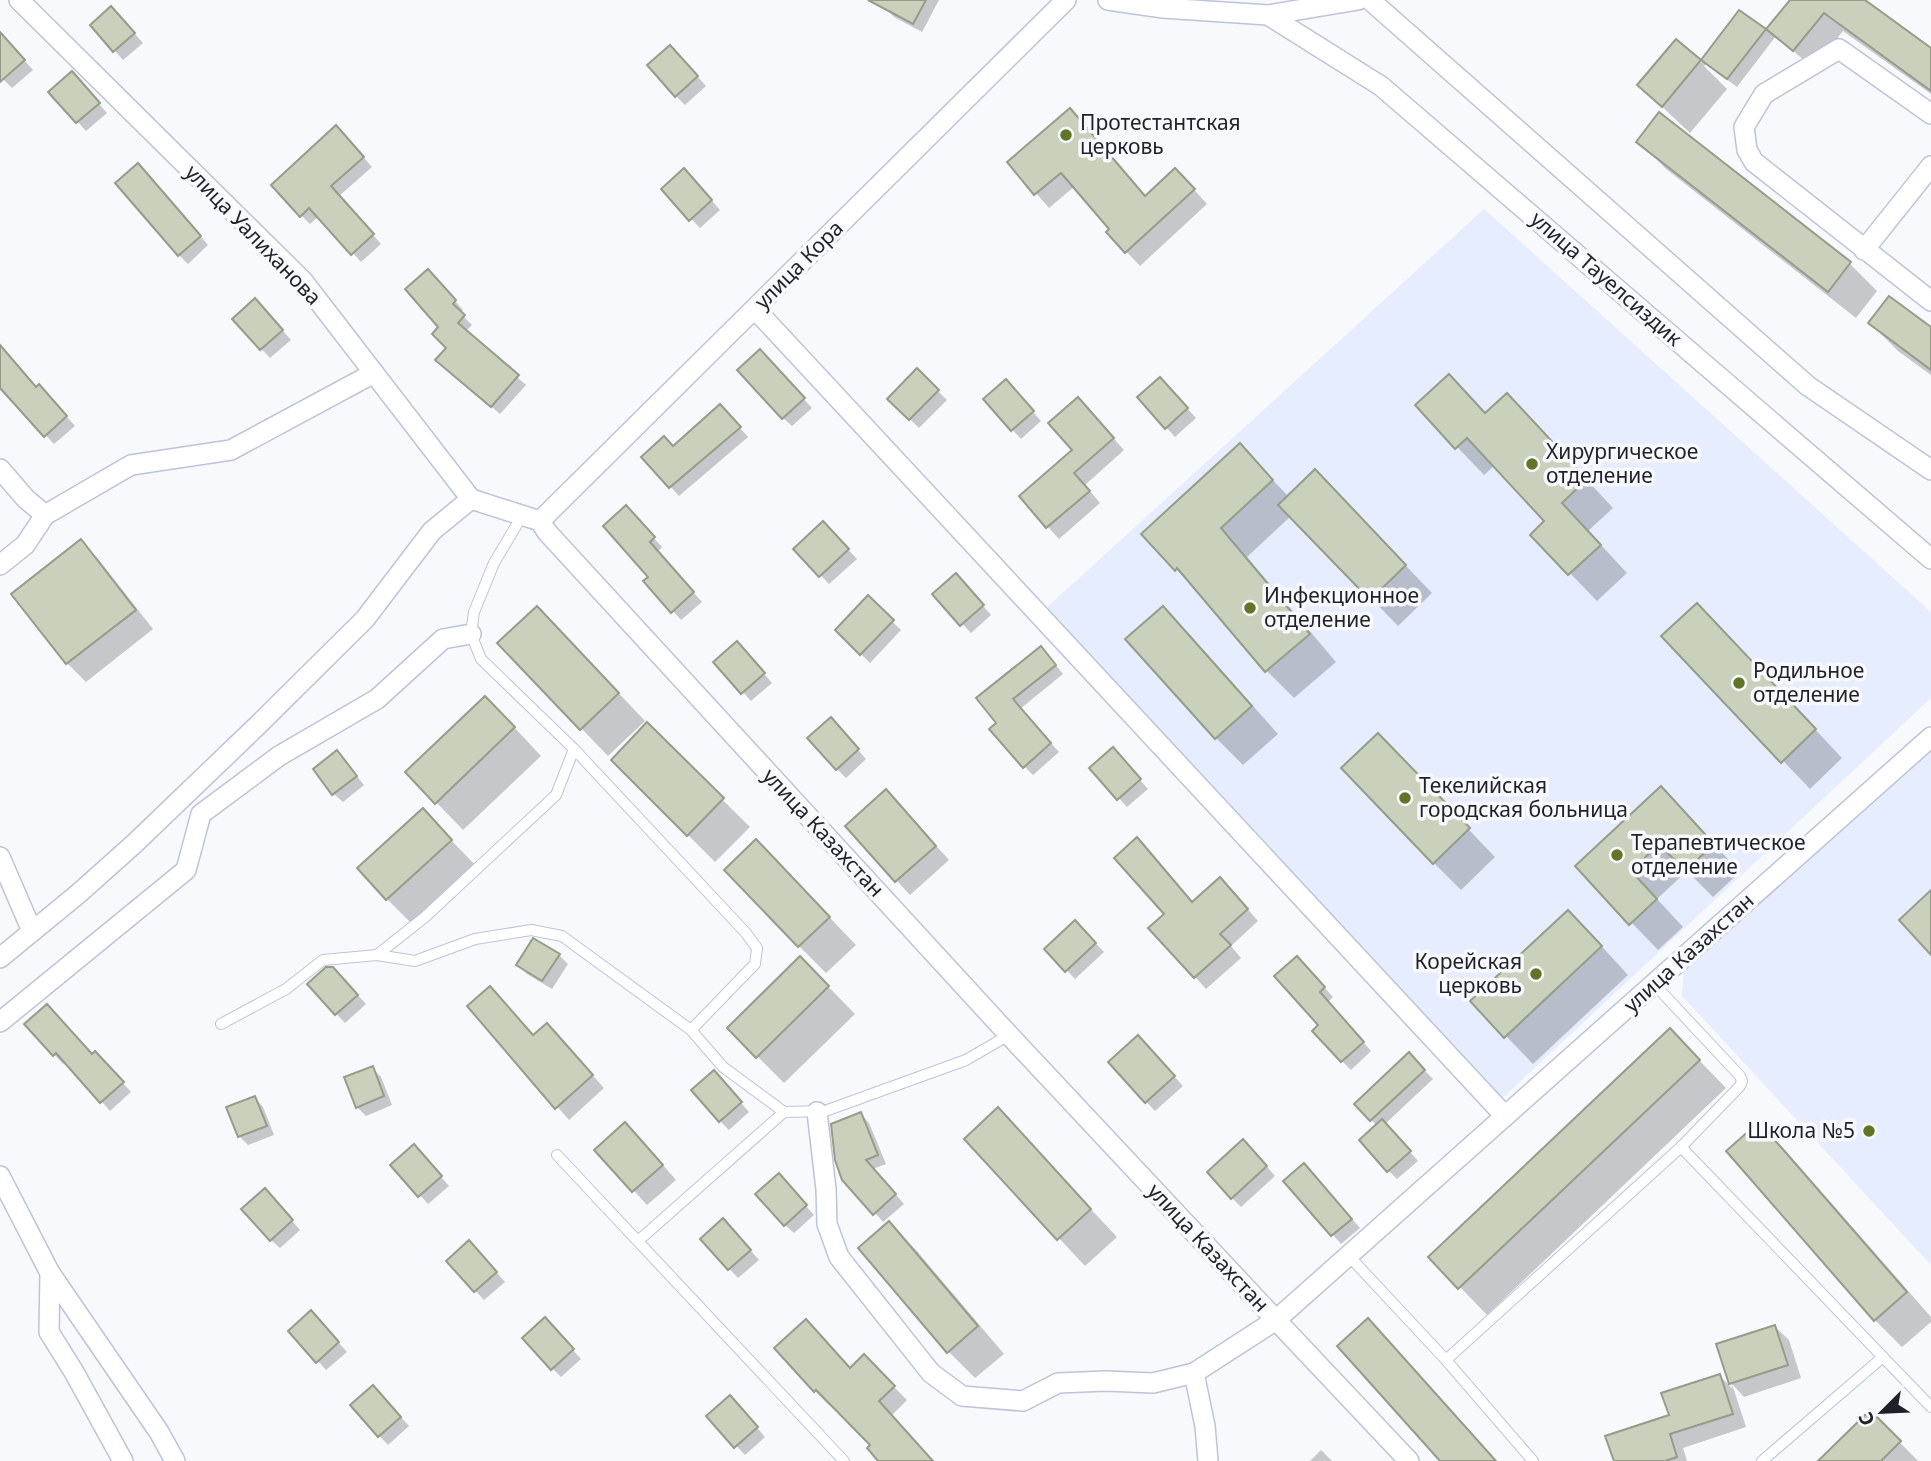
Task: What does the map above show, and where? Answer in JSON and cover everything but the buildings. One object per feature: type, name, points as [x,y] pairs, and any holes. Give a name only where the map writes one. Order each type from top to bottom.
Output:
[{"type":"street","name":"улица Уалиханова","points":[[19,0],[303,281],[471,499]]},
{"type":"street","name":"улица Кора","points":[[536,523],[1066,0]]},
{"type":"street","points":[[1108,0],[1163,8],[1268,15],[1358,0]]},
{"type":"street","points":[[1370,0],[1808,386],[1931,470]]},
{"type":"street","name":"улица Тауелсиздик","points":[[1268,15],[1381,86],[1931,559]]},
{"type":"street","points":[[1931,114],[1839,49],[1764,94],[1744,127],[1747,150],[1754,163],[1931,302]]},
{"type":"street","points":[[1864,250],[1931,166]]},
{"type":"street","points":[[755,309],[1505,1116]]},
{"type":"street","points":[[0,565],[25,545],[45,515],[131,465],[231,450],[374,373]]},
{"type":"street","points":[[0,469],[26,499],[45,515]]},
{"type":"street","points":[[0,958],[134,844],[257,726],[365,619],[432,531],[471,499],[536,523]]},
{"type":"street","name":"улица Казахстан","points":[[536,523],[1276,1320],[1931,737]]},
{"type":"street","points":[[0,1022],[186,870],[201,814],[279,756],[377,699],[443,639],[471,634]]},
{"type":"street","points":[[0,857],[32,931]]},
{"type":"street","points":[[817,1112],[827,1189],[827,1224],[839,1258],[931,1373],[962,1396],[1023,1401],[1058,1382],[1153,1383],[1194,1373],[1276,1320],[1409,1461]]},
{"type":"street","points":[[0,1177],[50,1273],[159,1432],[175,1461]]},
{"type":"street","points":[[50,1273],[49,1332],[123,1461]]},
{"type":"street","points":[[1194,1373],[1205,1426],[1208,1461]]},
{"type":"lane","points":[[536,523],[494,563],[474,612],[471,634],[481,659],[574,749],[757,948],[755,964],[691,1030]]},
{"type":"lane","points":[[377,955],[425,917],[556,795],[574,749]]},
{"type":"lane","points":[[221,1024],[286,989],[323,960],[377,955],[415,961],[475,939],[531,930],[562,936],[691,1030],[723,1067],[784,1112],[825,1111],[966,1060],[1009,1035]]},
{"type":"lane","points":[[1446,1360],[1681,1147],[1740,1086],[1740,1076],[1654,984]]},
{"type":"lane","points":[[638,1241],[784,1112]]},
{"type":"lane","points":[[1681,1147],[1931,1407]]},
{"type":"lane","points":[[556,1155],[844,1461]]},
{"type":"lane","points":[[1348,1255],[1446,1360],[1533,1461]]},
{"type":"lane","points":[[1762,1461],[1884,1357]]},
{"type":"shaded area","points":[[1484,209],[1931,612],[1931,698],[1497,1103],[1033,620]]},
{"type":"shaded area","name":"Школа №5","points":[[1931,745],[1931,1265],[1682,996],[1684,966]]},
{"type":"place","name":"Протестантская церковь","points":[[1066,135]]},
{"type":"place","name":"Хирургическое отделение","points":[[1532,464]]},
{"type":"place","name":"Инфекционное отделение","points":[[1250,608]]},
{"type":"place","name":"Родильное отделение","points":[[1739,683]]},
{"type":"place","name":"Текелийская городская больница","points":[[1405,798]]},
{"type":"place","name":"Терапевтическое отделение","points":[[1617,855]]},
{"type":"place","name":"Корейская церковь","points":[[1536,974]]},
{"type":"place","name":"Школа №5","points":[[1869,1131]]}]
